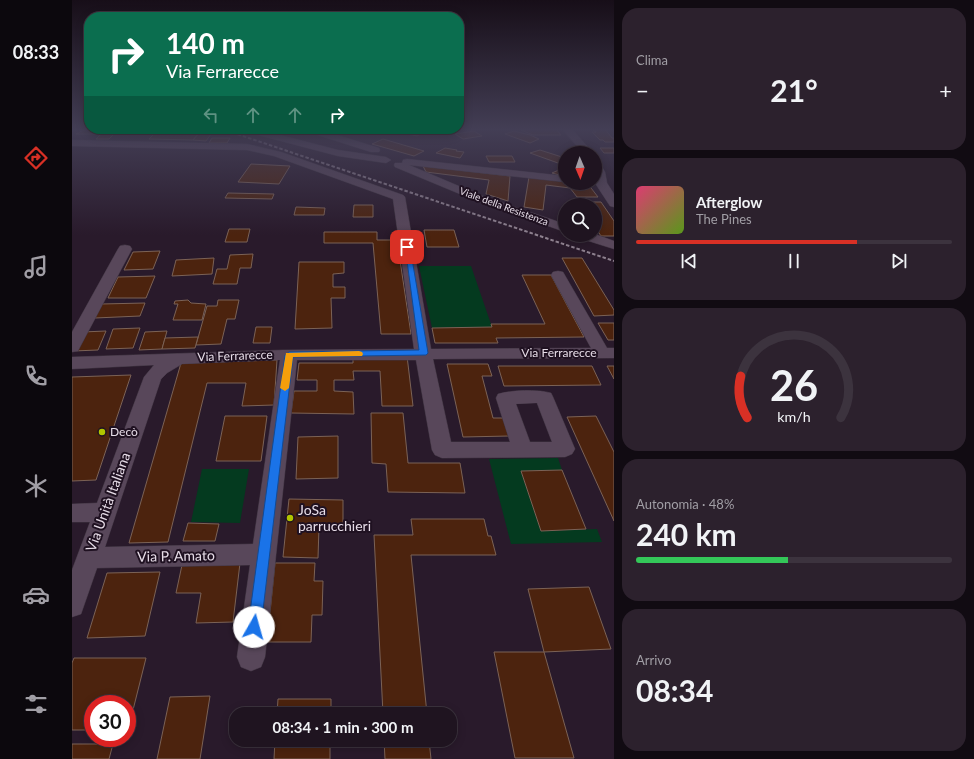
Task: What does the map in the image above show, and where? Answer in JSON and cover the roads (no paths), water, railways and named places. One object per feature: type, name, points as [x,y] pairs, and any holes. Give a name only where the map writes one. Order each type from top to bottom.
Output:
[{"type":"street","points":[[303,164],[399,197],[423,353],[442,450],[522,449]]},
{"type":"street","name":"Viale della Resistenza","points":[[405,164],[476,197],[558,226]]},
{"type":"street","points":[[429,164],[558,178]]},
{"type":"street","points":[[603,180],[614,203]]},
{"type":"street","points":[[602,242],[614,246]]},
{"type":"street","points":[[72,347],[125,249]]},
{"type":"street","points":[[558,275],[608,353]]},
{"type":"street","name":"Via Ferrarecce","points":[[72,363],[289,355],[608,353]]},
{"type":"street","points":[[251,657],[289,355]]},
{"type":"street","points":[[138,360],[147,366],[153,377],[161,369],[179,359]]},
{"type":"street","name":"Via Unità Italiana","points":[[72,605],[153,377]]},
{"type":"street","points":[[72,513],[104,512]]},
{"type":"street","name":"Via P. Amato","points":[[88,558],[263,554]]},
{"type":"railway","points":[[327,164],[614,261]]},
{"type":"place","name":"Decò","points":[[102,432]]},
{"type":"place","name":"JoSa parrucchieri","points":[[290,518]]}]
